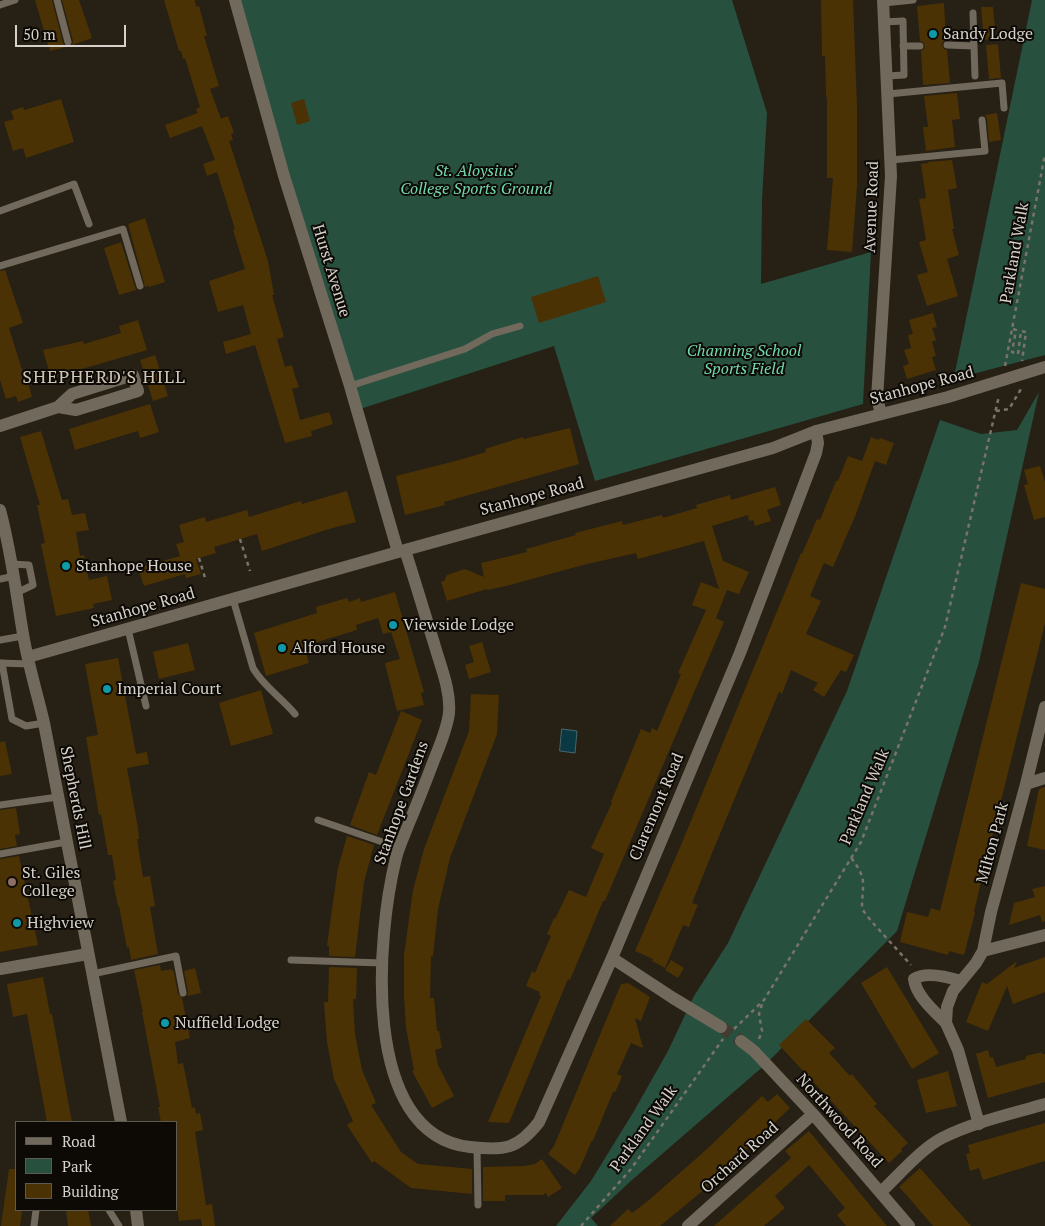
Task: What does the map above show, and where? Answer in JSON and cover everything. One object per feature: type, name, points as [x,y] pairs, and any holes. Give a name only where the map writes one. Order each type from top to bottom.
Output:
[{"type":"street","name":"Hurst Avenue","points":[[235,0],[284,176],[402,551]]},
{"type":"street","name":"Avenue Road","points":[[881,414],[877,398],[892,176],[884,2]]},
{"type":"street","name":"Stanhope Road","points":[[29,661],[128,629],[773,448],[816,431],[948,396],[1045,367]]},
{"type":"street","points":[[0,426],[58,407],[72,394],[134,375],[138,392],[76,410],[58,407]]},
{"type":"street","name":"Claremont Road","points":[[476,1148],[496,1149],[517,1145],[529,1135],[539,1122],[612,958],[740,653],[816,453],[818,443],[816,431]]},
{"type":"street","name":"Shepherds Hill","points":[[0,510],[29,661],[44,723],[121,1121]]},
{"type":"street","name":"Stanhope Gardens","points":[[402,551],[446,685],[449,712],[444,736],[396,856],[388,896],[382,963],[383,1026],[392,1070],[410,1110],[422,1125],[438,1138],[459,1146],[476,1148]]},
{"type":"street","name":"Milton Park","points":[[946,1023],[947,1007],[953,991],[976,964],[983,951],[1045,707]]},
{"type":"street","points":[[1026,784],[1045,778]]},
{"type":"street","points":[[983,951],[1045,935]]},
{"type":"street","points":[[0,969],[88,954]]},
{"type":"street","points":[[612,958],[726,1032]]},
{"type":"street","points":[[961,982],[949,978],[920,975],[914,979],[915,987],[946,1023],[958,1050],[979,1124]]},
{"type":"street","name":"Northwood Road","points":[[741,1041],[754,1051],[813,1114],[909,1226]]},
{"type":"street","points":[[881,1192],[923,1152],[941,1138],[1045,1104]]},
{"type":"street","name":"Orchard Road","points":[[688,1226],[813,1114]]},
{"type":"street","points":[[136,1211],[138,1226]]},
{"type":"lane","points":[[0,5],[15,0]]},
{"type":"lane","points":[[56,0],[68,42]]},
{"type":"lane","points":[[884,2],[913,0]]},
{"type":"lane","points":[[973,13],[975,76]]},
{"type":"lane","points":[[884,22],[903,21],[904,75],[887,76]]},
{"type":"lane","points":[[947,45],[974,46]]},
{"type":"lane","points":[[904,46],[920,46]]},
{"type":"lane","points":[[888,94],[1002,83],[1004,108]]},
{"type":"lane","points":[[891,160],[985,152],[982,120]]},
{"type":"lane","points":[[0,211],[74,184],[89,224]]},
{"type":"lane","points":[[0,266],[123,229],[140,286]]},
{"type":"lane","points":[[350,386],[465,349],[492,334],[520,326]]},
{"type":"lane","points":[[0,579],[13,570],[30,565],[33,585],[16,593]]},
{"type":"lane","points":[[233,599],[253,668],[258,677],[284,700],[295,714]]},
{"type":"lane","points":[[128,629],[146,706]]},
{"type":"lane","points":[[0,640],[24,636]]},
{"type":"lane","points":[[29,661],[1,663],[12,719],[26,726],[44,723]]},
{"type":"lane","points":[[0,805],[58,796]]},
{"type":"lane","points":[[318,820],[400,848]]},
{"type":"lane","points":[[0,854],[66,842]]},
{"type":"lane","points":[[92,974],[176,956],[183,993]]},
{"type":"lane","points":[[291,960],[382,963]]},
{"type":"lane","points":[[476,1148],[478,1205]]},
{"type":"lane","points":[[34,1226],[36,1211]]},
{"type":"lane","points":[[110,1211],[119,1226]]},
{"type":"path","name":"Parkland Walk","points":[[1007,357],[1045,154]]},
{"type":"path","points":[[1013,329],[1016,330],[1012,352],[1018,354],[1022,331],[1026,332],[1020,374]]},
{"type":"path","name":"Parkland Walk","points":[[581,1226],[631,1169],[726,1032],[764,1000],[861,842],[945,627],[1000,391]]},
{"type":"path","points":[[996,411],[1009,409],[1019,393]]},
{"type":"path","points":[[240,539],[250,571]]},
{"type":"path","points":[[199,558],[206,581]]},
{"type":"path","points":[[861,842],[852,859],[860,870],[864,881],[862,908],[872,922],[920,975]]},
{"type":"path","points":[[754,1051],[762,1031],[759,1014],[764,1000]]},
{"type":"green space","name":"St. Aloysius' College Sports Ground","points":[[235,0],[732,0],[767,113],[762,200],[761,284],[871,252],[863,404],[595,481],[554,346],[357,410]]},
{"type":"green space","points":[[1032,0],[1045,0],[1045,355],[969,375],[954,377]]},
{"type":"green space","points":[[1039,392],[979,662],[897,931],[766,1064],[591,1218],[598,1226],[556,1226],[591,1181],[634,1111],[668,1051],[694,996],[728,943],[847,691],[940,420],[981,434],[1017,430]]},
{"type":"water","points":[[562,729],[577,731],[575,753],[560,751]]},
{"type":"building","points":[[35,0],[52,0],[63,43],[66,47],[50,51]]},
{"type":"building","points":[[62,0],[79,0],[92,38],[72,45],[73,41]]},
{"type":"building","points":[[164,0],[195,0],[196,7],[199,6],[207,36],[204,36],[219,86],[210,89],[221,119],[228,116],[234,133],[231,134],[233,140],[229,141],[268,261],[274,295],[272,295],[284,337],[277,339],[285,367],[292,365],[299,387],[292,389],[300,420],[329,412],[333,424],[311,431],[312,436],[285,443],[255,345],[226,354],[223,342],[251,334],[243,305],[218,312],[209,281],[245,269],[217,172],[207,176],[203,164],[215,160],[202,126],[170,138],[165,125],[198,113],[196,109],[200,107],[185,58],[183,59],[181,51],[179,51]]},
{"type":"building","points":[[821,0],[853,0],[857,107],[857,186],[852,252],[827,250],[833,178],[827,178],[827,97],[825,56],[822,56]]},
{"type":"building","name":"Sandy Lodge","points":[[944,3],[946,40],[942,45],[947,50],[950,83],[923,85],[921,51],[925,46],[920,41],[917,6]]},
{"type":"building","points":[[981,7],[993,7],[996,39],[984,40]]},
{"type":"building","points":[[998,44],[1001,78],[989,79],[986,45]]},
{"type":"building","points":[[957,93],[960,119],[952,120],[955,147],[926,151],[923,127],[928,127],[924,96]]},
{"type":"building","points":[[61,99],[74,142],[26,158],[23,148],[13,151],[4,122],[14,119],[11,111],[23,107],[24,110]]},
{"type":"building","points":[[304,99],[310,121],[297,125],[291,103]]},
{"type":"building","points":[[997,113],[1001,140],[989,142],[985,115]]},
{"type":"building","points":[[952,160],[957,188],[948,190],[954,229],[952,229],[959,255],[947,259],[958,296],[927,306],[917,275],[928,272],[919,242],[926,240],[919,199],[926,198],[921,164]]},
{"type":"building","points":[[145,218],[165,282],[149,287],[145,287],[128,224]]},
{"type":"building","points":[[121,242],[136,290],[119,295],[104,248]]},
{"type":"building","points":[[5,270],[23,323],[9,328],[32,397],[18,402],[16,396],[6,399],[0,380],[0,271]]},
{"type":"building","points":[[598,276],[606,302],[539,323],[531,297]]},
{"type":"building","points":[[933,313],[937,327],[932,328],[936,340],[932,342],[936,356],[932,357],[936,370],[907,379],[903,366],[909,364],[904,350],[911,348],[908,335],[913,334],[909,320]]},
{"type":"building","points":[[138,320],[147,350],[51,378],[43,350],[83,341],[84,344],[121,333],[119,326]]},
{"type":"building","points":[[155,355],[168,396],[153,401],[140,360]]},
{"type":"building","points":[[150,404],[159,432],[140,438],[138,431],[75,450],[69,429]]},
{"type":"building","points":[[570,428],[579,464],[444,502],[445,505],[405,515],[396,476],[486,452],[485,449],[523,437],[524,439]]},
{"type":"building","points":[[41,431],[62,500],[68,499],[72,515],[85,513],[89,530],[76,532],[80,556],[84,555],[89,580],[107,576],[112,600],[93,604],[94,608],[56,616],[41,544],[45,543],[37,505],[40,505],[20,437]]},
{"type":"building","points":[[871,437],[894,443],[886,465],[875,461],[856,514],[833,567],[824,563],[810,596],[821,601],[806,634],[854,655],[846,672],[841,670],[824,697],[813,690],[818,683],[791,670],[782,694],[779,692],[692,903],[698,905],[689,927],[683,925],[665,968],[652,961],[653,959],[635,951],[681,845],[801,553],[817,519],[820,520],[848,456],[862,461]]},
{"type":"building","points":[[1040,466],[1045,482],[1045,517],[1034,520],[1024,485],[1028,484],[1024,470]]},
{"type":"building","points":[[775,487],[781,505],[767,510],[771,521],[755,526],[753,520],[749,521],[748,515],[712,526],[723,561],[749,572],[739,594],[727,590],[716,618],[724,622],[605,901],[603,901],[570,980],[568,979],[509,1123],[488,1122],[541,996],[539,995],[540,992],[526,986],[532,971],[535,973],[551,936],[547,934],[569,890],[586,897],[604,854],[591,848],[612,803],[641,729],[650,733],[652,728],[657,731],[681,674],[678,673],[706,610],[692,605],[701,582],[719,589],[704,541],[638,559],[636,553],[583,565],[447,601],[441,582],[444,581],[447,575],[465,569],[484,577],[481,563],[527,552],[526,549],[576,535],[575,533],[622,521],[623,525],[662,515],[663,518],[697,508],[696,505],[730,495],[731,500]]},
{"type":"building","points":[[347,491],[356,522],[262,551],[257,534],[214,547],[216,553],[196,559],[201,574],[186,578],[185,574],[144,586],[138,568],[180,556],[176,544],[184,542],[179,525],[205,517],[206,522],[247,510],[249,517],[301,501],[302,504]]},
{"type":"building","points":[[1021,583],[1045,589],[1045,623],[964,955],[949,951],[948,955],[900,942],[907,912],[928,917],[931,908],[940,911]]},
{"type":"building","points":[[395,592],[424,692],[421,693],[424,705],[397,711],[385,663],[400,659],[391,632],[383,634],[378,618],[356,625],[357,630],[304,646],[309,663],[266,676],[254,633],[317,613],[316,607],[347,598],[349,602],[360,598],[361,602]]},
{"type":"building","points":[[482,642],[491,672],[469,679],[465,665],[474,662],[469,646]]},
{"type":"building","points":[[188,643],[195,670],[159,679],[153,652]]},
{"type":"building","points":[[118,658],[136,754],[147,752],[149,764],[127,768],[138,828],[139,839],[137,839],[143,877],[150,876],[155,906],[150,907],[158,954],[131,960],[113,881],[116,880],[112,855],[108,855],[101,814],[99,815],[86,737],[98,735],[85,664]]},
{"type":"building","name":"Alford House","points":[[261,690],[273,734],[231,746],[219,703]]},
{"type":"building","points":[[471,694],[499,695],[497,734],[450,858],[438,909],[433,956],[431,956],[430,998],[434,998],[437,1031],[439,1031],[442,1048],[435,1050],[438,1065],[454,1096],[432,1108],[412,1071],[414,1070],[406,1028],[404,955],[413,890],[424,849],[469,731]]},
{"type":"building","points":[[401,711],[422,720],[377,835],[350,825],[369,772],[376,775]]},
{"type":"building","points":[[5,741],[12,774],[0,776],[0,742]]},
{"type":"building","points":[[1045,787],[1045,850],[1027,846],[1039,789]]},
{"type":"building","points":[[16,808],[20,834],[15,835],[17,846],[0,849],[0,810]]},
{"type":"building","points":[[347,836],[374,845],[364,882],[355,957],[329,956],[329,946],[327,946],[338,868]]},
{"type":"building","points":[[19,856],[38,945],[0,952],[0,859]]},
{"type":"building","points":[[1045,886],[1045,921],[1042,922],[1040,915],[1009,925],[1014,903],[1035,897],[1032,889]]},
{"type":"building","points":[[1045,957],[1045,992],[1013,1004],[1007,986],[988,1031],[966,1022],[982,982],[987,984],[1017,961],[1014,968]]},
{"type":"building","points":[[671,960],[684,968],[678,978],[665,970]]},
{"type":"building","points":[[160,965],[161,971],[172,969],[178,994],[182,998],[190,1038],[175,1042],[178,1064],[183,1063],[192,1108],[195,1107],[196,1114],[200,1113],[203,1130],[195,1132],[206,1205],[212,1204],[215,1226],[202,1226],[201,1219],[179,1221],[178,1121],[161,1121],[158,1107],[160,1107],[134,970]]},
{"type":"building","points":[[329,967],[357,968],[356,999],[353,999],[355,1034],[362,1070],[376,1103],[371,1105],[401,1152],[418,1164],[472,1169],[472,1194],[411,1188],[374,1161],[372,1163],[347,1125],[353,1121],[334,1079],[327,1042],[324,1002],[328,1002]]},
{"type":"building","points":[[887,967],[939,1053],[912,1069],[861,983]]},
{"type":"building","points":[[195,968],[201,993],[187,996],[184,971]]},
{"type":"building","points":[[43,977],[50,1014],[52,1014],[72,1121],[47,1121],[27,1014],[13,1017],[7,984]]},
{"type":"building","points":[[628,983],[650,997],[641,1021],[635,1018],[643,1048],[631,1043],[617,1074],[622,1076],[619,1084],[615,1092],[613,1092],[593,1141],[575,1175],[548,1154],[554,1146],[621,984]]},
{"type":"building","points":[[806,1019],[835,1048],[829,1053],[850,1076],[852,1074],[877,1104],[874,1106],[908,1143],[889,1163],[779,1045]]},
{"type":"building","points":[[988,1050],[990,1058],[993,1057],[996,1067],[1026,1059],[1026,1056],[1042,1052],[1042,1054],[1045,1054],[1045,1082],[988,1098],[976,1054]]},
{"type":"building","points":[[948,1071],[957,1106],[926,1113],[917,1080]]},
{"type":"building","points":[[777,1094],[790,1108],[700,1193],[660,1226],[610,1226],[628,1209],[632,1213],[649,1200],[707,1149],[762,1096],[768,1102]]},
{"type":"building","points":[[1045,1123],[1045,1161],[983,1180],[979,1168],[970,1171],[966,1154],[970,1153],[968,1145]]},
{"type":"building","points":[[809,1131],[887,1226],[846,1226],[837,1215],[845,1208],[809,1165],[775,1196],[785,1208],[764,1226],[714,1226],[791,1158],[785,1151]]},
{"type":"building","points":[[542,1159],[562,1188],[548,1197],[546,1193],[543,1195],[505,1195],[505,1201],[483,1201],[483,1167],[524,1166],[535,1164]]},
{"type":"building","points":[[920,1168],[971,1226],[933,1226],[899,1187]]},
{"type":"building","points":[[9,1169],[15,1169],[15,1211],[22,1211],[20,1226],[1,1226]]},
{"type":"building","points":[[66,1211],[88,1211],[91,1226],[68,1226]]},
{"type":"tunnel","points":[[721,1027],[741,1041]]},
{"type":"place","name":"Sandy Lodge","points":[[933,34]]},
{"type":"place","name":"Stanhope House","points":[[66,566]]},
{"type":"place","name":"Viewside Lodge","points":[[393,625]]},
{"type":"place","name":"Alford House","points":[[282,648]]},
{"type":"place","name":"Imperial Court","points":[[107,689]]},
{"type":"place","name":"St. Giles College","points":[[12,882]]},
{"type":"place","name":"Highview","points":[[17,923]]},
{"type":"place","name":"Nuffield Lodge","points":[[165,1023]]},
{"type":"district","name":"SHEPHERD'S HILL","points":[[104,378]]},
{"type":"park label","name":"Channing School Sports Field","points":[[744,360]]}]
